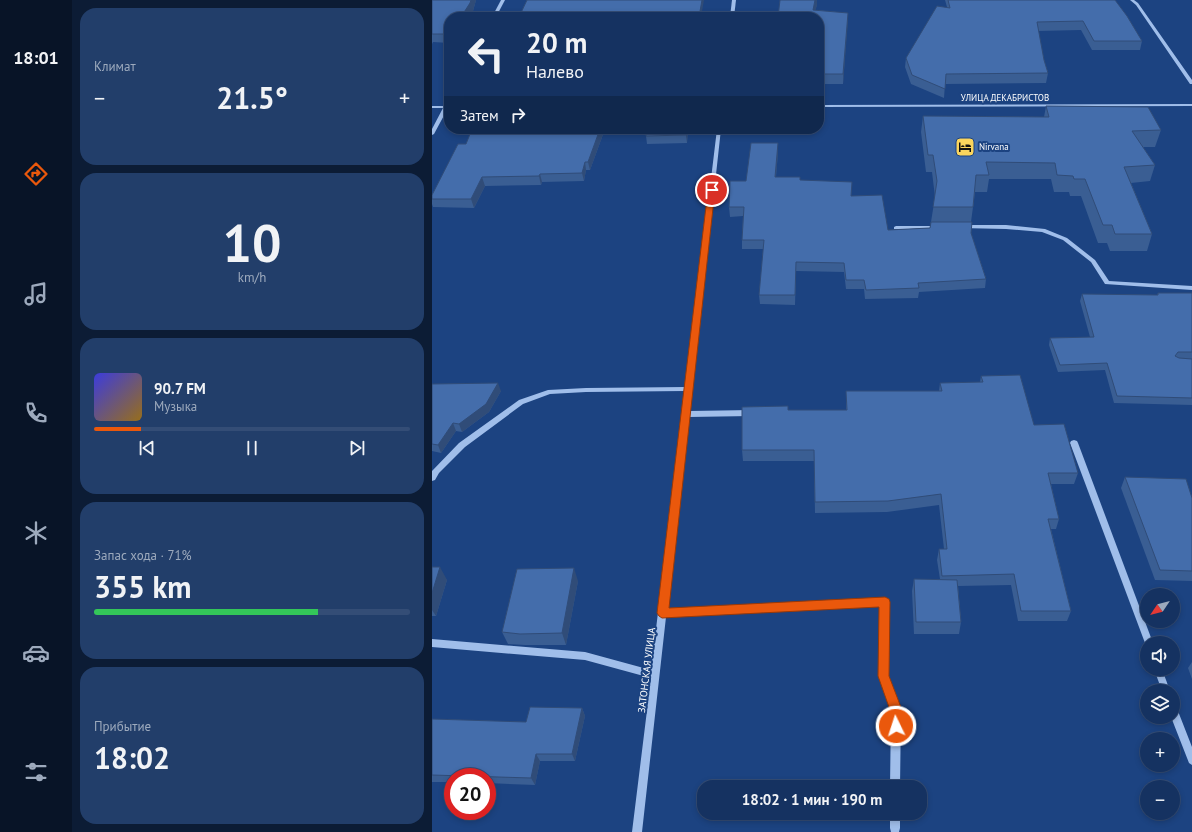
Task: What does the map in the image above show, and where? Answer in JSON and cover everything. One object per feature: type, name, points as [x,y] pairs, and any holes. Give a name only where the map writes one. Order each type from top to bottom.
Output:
[{"type":"street","points":[[497,12],[503,0]]},
{"type":"street","points":[[733,12],[734,0]]},
{"type":"street","points":[[1132,0],[1192,83]]},
{"type":"street","name":"УЛИЦА ДЕКАБРИСТОВ","points":[[824,106],[1192,105]]},
{"type":"street","points":[[432,107],[444,106]]},
{"type":"street","points":[[432,134],[444,113]]},
{"type":"street","name":"ЗАТОНСКАЯ УЛИЦА","points":[[637,832],[718,134]]},
{"type":"street","points":[[958,227],[1006,227],[1043,230],[1065,239],[1093,261],[1107,283],[1192,288]]},
{"type":"street","points":[[896,228],[943,228]]},
{"type":"street","points":[[432,478],[436,471],[462,445],[522,402],[550,392],[586,390],[688,389]]},
{"type":"street","points":[[686,414],[762,413]]},
{"type":"street","points":[[1074,443],[1146,636]]},
{"type":"street","points":[[662,613],[885,602],[884,676],[896,710],[895,780]]},
{"type":"street","points":[[432,643],[585,656],[655,675]]},
{"type":"street","points":[[1179,724],[1192,760]]},
{"type":"street","points":[[895,820],[895,828]]},
{"type":"building","points":[[432,0],[471,0],[464,12],[444,12],[444,34],[432,34]]},
{"type":"building","points":[[527,0],[702,0],[700,12],[521,12]]},
{"type":"building","points":[[780,0],[815,0],[813,10],[848,13],[843,74],[824,74],[824,12],[779,12]]},
{"type":"building","points":[[948,0],[1115,0],[1127,16],[1142,41],[1094,41],[1083,21],[1037,22],[1048,73],[946,74],[945,89],[912,75],[906,58],[937,6],[950,8]]},
{"type":"building","points":[[1046,106],[1148,107],[1161,130],[1132,131],[1155,165],[1124,167],[1152,234],[1115,234],[1112,225],[1103,225],[1085,179],[1074,179],[1073,176],[1057,175],[1055,163],[986,162],[989,175],[976,175],[973,207],[933,207],[937,181],[933,155],[928,155],[923,116],[1049,117]]},
{"type":"building","points":[[470,134],[598,134],[588,162],[585,162],[582,173],[540,174],[539,176],[482,177],[471,199],[432,199],[432,195],[458,144],[466,144]]},
{"type":"building","points":[[646,134],[686,134],[686,135],[646,136]]},
{"type":"building","points":[[751,143],[778,143],[775,177],[800,177],[800,180],[852,182],[851,196],[882,195],[888,230],[930,228],[931,222],[972,222],[971,233],[986,279],[918,283],[919,288],[866,290],[864,280],[846,280],[844,263],[796,262],[795,295],[759,295],[764,240],[742,240],[744,207],[729,207],[730,181],[746,181]]},
{"type":"building","points":[[1158,293],[1192,293],[1192,352],[1178,352],[1175,356],[1179,358],[1192,359],[1192,398],[1117,396],[1107,363],[1060,365],[1050,338],[1094,337],[1082,294],[1158,295]]},
{"type":"building","points":[[1020,375],[1034,425],[1064,424],[1078,473],[1048,473],[1059,519],[1048,519],[1071,611],[1021,611],[1014,574],[942,576],[939,549],[947,549],[941,494],[888,501],[815,502],[814,450],[742,450],[742,407],[788,406],[788,410],[847,410],[846,391],[942,391],[940,383],[983,382],[981,376]]},
{"type":"building","points":[[498,383],[486,404],[459,424],[453,423],[438,445],[432,444],[432,384]]},
{"type":"building","points":[[1125,477],[1186,479],[1192,498],[1192,571],[1160,570]]},
{"type":"building","points":[[432,567],[440,567],[432,593]]},
{"type":"building","points":[[574,568],[562,633],[520,634],[502,632],[517,569]]},
{"type":"building","points":[[914,579],[957,580],[961,622],[916,622]]},
{"type":"building","points":[[530,707],[582,708],[572,754],[536,754],[531,778],[496,777],[496,768],[444,768],[444,775],[432,775],[432,719],[526,722]]},
{"type":"place","name":"Nirvana","points":[[965,147]]},
{"type":"route","points":[[712,190],[662,613],[885,602],[884,676],[896,710],[896,726]]}]
